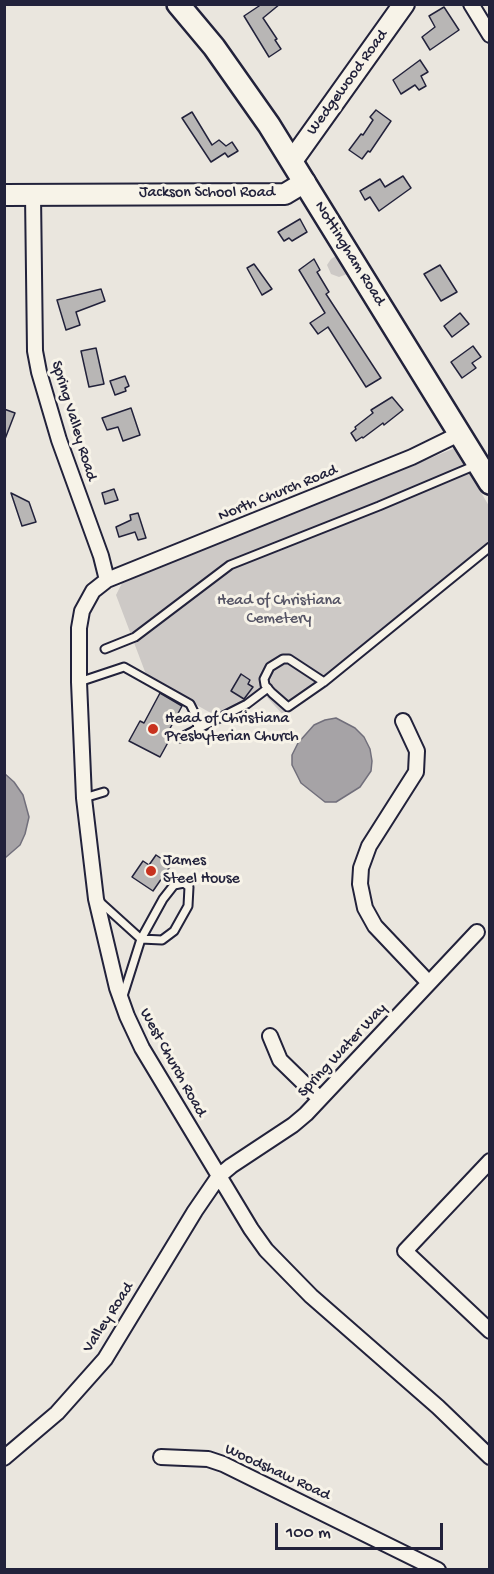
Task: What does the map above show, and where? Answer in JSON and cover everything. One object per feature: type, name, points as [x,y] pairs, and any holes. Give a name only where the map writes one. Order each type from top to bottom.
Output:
[{"type":"main road","name":"Nottingham Road","points":[[178,4],[251,97],[489,483]]},
{"type":"street","name":"Wedgewood Road","points":[[292,161],[404,4]]},
{"type":"street","points":[[471,4],[489,35]]},
{"type":"street","name":"Jackson School Road","points":[[4,195],[285,194],[305,183]]},
{"type":"street","name":"Spring Valley Road","points":[[33,195],[35,351],[39,372],[59,440],[101,556],[107,580]]},
{"type":"street","name":"North Church Road","points":[[107,580],[412,457],[459,434]]},
{"type":"street","name":"West Church Road","points":[[107,580],[93,591],[82,611],[79,628],[84,798],[96,898],[112,968],[133,1029],[150,1063],[255,1234],[284,1270],[326,1310],[438,1407],[489,1456]]},
{"type":"street","points":[[403,722],[417,751],[416,772],[369,846],[361,868],[360,884],[365,908],[375,926],[429,983]]},
{"type":"street","name":"Spring Water Way","points":[[219,1176],[293,1125],[477,932]]},
{"type":"street","points":[[270,1036],[280,1060],[320,1099]]},
{"type":"street","points":[[489,1161],[405,1251],[489,1331]]},
{"type":"street","name":"Valley Road","points":[[4,1458],[57,1413],[105,1359],[195,1211],[219,1176]]},
{"type":"street","name":"Woodshaw Road","points":[[161,1457],[208,1460],[223,1464],[438,1569]]},
{"type":"lane","points":[[105,649],[135,637],[230,565],[478,464]]},
{"type":"lane","points":[[324,682],[295,663],[283,659],[270,667],[264,679],[268,688],[288,707],[324,682],[489,547]]},
{"type":"lane","points":[[79,682],[124,667],[190,704],[196,716],[198,729]]},
{"type":"lane","points":[[180,738],[247,704],[268,688]]},
{"type":"lane","points":[[84,798],[104,792]]},
{"type":"lane","points":[[96,898],[141,939],[162,940],[174,931],[188,906],[189,887],[183,883],[174,885],[163,899],[141,939],[122,1002]]},
{"type":"green space","points":[[339,254],[350,273],[339,277],[331,274],[327,265]]},
{"type":"green space","name":"Head of Christiana Cemetery","points":[[455,448],[489,506],[489,551],[284,716],[266,696],[225,721],[147,677],[116,595],[122,583]]},
{"type":"shaded area","points":[[336,718],[355,728],[364,737],[370,749],[371,771],[360,787],[336,802],[325,802],[301,783],[292,765],[292,755],[298,743],[314,725]]},
{"type":"shaded area","points":[[4,773],[23,795],[29,817],[20,845],[5,858]]},
{"type":"building","points":[[262,4],[280,4],[263,18],[281,49],[269,57],[244,16]]},
{"type":"building","points":[[444,7],[459,30],[430,50],[422,37],[435,27],[429,16]]},
{"type":"building","points":[[420,60],[428,72],[421,76],[426,86],[419,90],[415,85],[401,94],[393,80]]},
{"type":"building","points":[[376,110],[391,121],[370,152],[368,151],[362,159],[349,150],[361,134],[363,135],[373,120],[370,117]]},
{"type":"building","points":[[192,112],[212,145],[219,140],[226,146],[232,142],[238,151],[228,157],[225,153],[211,162],[182,118]]},
{"type":"building","points":[[403,176],[411,188],[379,211],[370,197],[365,200],[360,191],[380,179],[385,187]]},
{"type":"building","points":[[300,219],[307,232],[292,241],[289,238],[284,241],[278,232]]},
{"type":"building","points":[[314,259],[320,270],[317,272],[329,292],[326,294],[381,378],[366,387],[328,327],[318,334],[310,323],[325,313],[299,270]]},
{"type":"building","points":[[254,264],[272,289],[262,295],[247,268]]},
{"type":"building","points":[[440,265],[457,292],[441,301],[424,274]]},
{"type":"building","points":[[101,289],[105,301],[76,312],[80,325],[66,330],[57,300]]},
{"type":"building","points":[[460,313],[469,324],[452,337],[444,326]]},
{"type":"building","points":[[473,346],[481,357],[472,363],[476,368],[462,378],[451,362]]},
{"type":"building","points":[[96,348],[104,384],[89,387],[81,351]]},
{"type":"building","points":[[125,376],[129,386],[125,388],[126,391],[115,395],[110,381]]},
{"type":"building","points":[[392,397],[403,410],[384,425],[383,423],[356,441],[351,433],[356,429],[355,427],[373,413],[371,410]]},
{"type":"building","points":[[131,408],[140,435],[123,441],[118,427],[107,430],[102,418]]},
{"type":"building","points":[[4,409],[15,413],[5,439],[4,439]]},
{"type":"building","points":[[114,489],[118,500],[105,504],[102,493]]},
{"type":"building","points":[[11,493],[29,502],[36,522],[22,526]]},
{"type":"building","points":[[138,513],[146,538],[138,540],[135,532],[119,537],[116,527],[131,520],[130,515]]},
{"type":"building","points":[[241,674],[250,680],[248,684],[253,687],[244,699],[231,691]]},
{"type":"building","name":"Head of Christiana Presbyterian Church","points":[[160,693],[182,706],[167,734],[171,737],[160,757],[129,741],[140,721],[144,723]]},
{"type":"building","name":"James Steel House","points":[[156,855],[171,865],[153,891],[132,877],[143,861],[149,865]]},
{"type":"place","name":"Head of Christiana Presbyterian Church","points":[[153,729]]},
{"type":"place","name":"James Steel House","points":[[151,871]]}]
